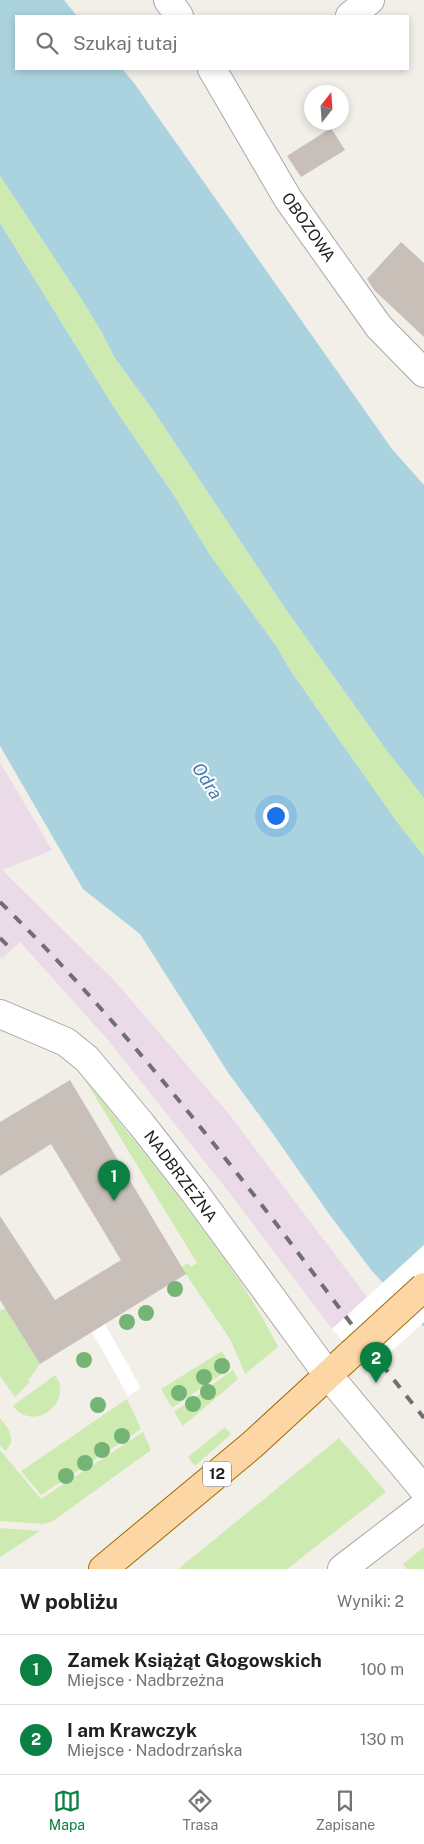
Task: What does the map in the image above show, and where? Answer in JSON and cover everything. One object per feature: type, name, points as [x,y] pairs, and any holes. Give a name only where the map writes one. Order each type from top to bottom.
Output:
[{"type":"main road","name":"12","points":[[104,1569],[252,1445],[424,1287]]},
{"type":"street","points":[[168,0],[178,15]]},
{"type":"street","points":[[351,15],[370,0]]},
{"type":"street","name":"OBOZOWA","points":[[213,70],[288,199],[379,327],[424,373]]},
{"type":"street","name":"NADBRZEŻNA","points":[[0,1014],[66,1042],[87,1059],[195,1193],[328,1375],[424,1490]]},
{"type":"street","points":[[342,1569],[424,1506]]},
{"type":"shaded area","points":[[0,762],[52,850],[2,870],[114,980],[229,1114],[367,1297],[332,1329],[232,1196],[108,1040],[20,942],[2,959],[0,958]]},
{"type":"green space","points":[[0,176],[79,295],[114,357],[153,410],[287,611],[387,751],[424,798],[424,856],[397,822],[290,670],[277,647],[210,555],[175,497],[113,406],[0,223]]},
{"type":"green space","points":[[85,1080],[200,1225],[236,1276],[268,1328],[278,1347],[245,1374],[230,1339],[181,1267],[188,1263],[191,1267],[197,1263]]},
{"type":"green space","points":[[5,1308],[40,1364],[28,1380],[30,1382],[15,1397],[0,1376],[0,1311]]},
{"type":"green space","points":[[222,1351],[231,1368],[172,1408],[161,1389]]},
{"type":"green space","points":[[233,1370],[238,1379],[183,1426],[174,1412]]},
{"type":"green space","points":[[55,1375],[60,1385],[60,1395],[56,1404],[49,1411],[31,1417],[22,1414],[13,1406]]},
{"type":"green space","points":[[127,1399],[141,1429],[41,1495],[21,1471]]},
{"type":"green space","points":[[0,1418],[9,1430],[11,1438],[11,1443],[5,1451],[0,1445]]},
{"type":"green space","points":[[225,1427],[231,1434],[195,1466],[188,1457]]},
{"type":"green space","points":[[143,1432],[151,1450],[53,1521],[44,1524],[0,1521],[0,1450],[41,1499]]},
{"type":"green space","points":[[339,1438],[386,1492],[287,1569],[178,1569]]},
{"type":"green space","points":[[0,1528],[40,1531],[0,1557]]},
{"type":"green space","points":[[424,1547],[424,1569],[407,1569],[403,1564]]},
{"type":"water","points":[[0,0],[64,0],[76,15],[15,15],[15,70],[123,70],[134,83],[392,449],[424,485],[424,798],[387,751],[287,611],[153,410],[114,357],[79,295],[0,176]]},
{"type":"water","name":"Odra","points":[[0,223],[113,406],[175,497],[210,555],[277,647],[290,670],[397,822],[424,856],[424,1327],[372,1271],[329,1214],[229,1074],[140,934],[83,889],[0,746]]},
{"type":"pier","points":[[424,1245],[424,1322],[369,1372],[332,1329]]},
{"type":"pier","points":[[105,1324],[141,1388],[128,1396],[92,1332]]},
{"type":"building","points":[[328,130],[332,130],[345,150],[301,177],[287,156]]},
{"type":"building","points":[[401,242],[424,263],[424,337],[374,290],[367,279]]},
{"type":"building","points":[[70,1080],[186,1274],[40,1364],[0,1300],[0,1216],[55,1300],[121,1260],[51,1144],[0,1176],[0,1122]]},
{"type":"railway","points":[[0,902],[107,1015],[207,1135],[424,1418]]},
{"type":"railway","points":[[0,938],[10,948]]},
{"type":"place","name":"Zamek Książąt Głogowskich","points":[[114,1201]]},
{"type":"place","name":"I am Krawczyk","points":[[376,1383]]}]
